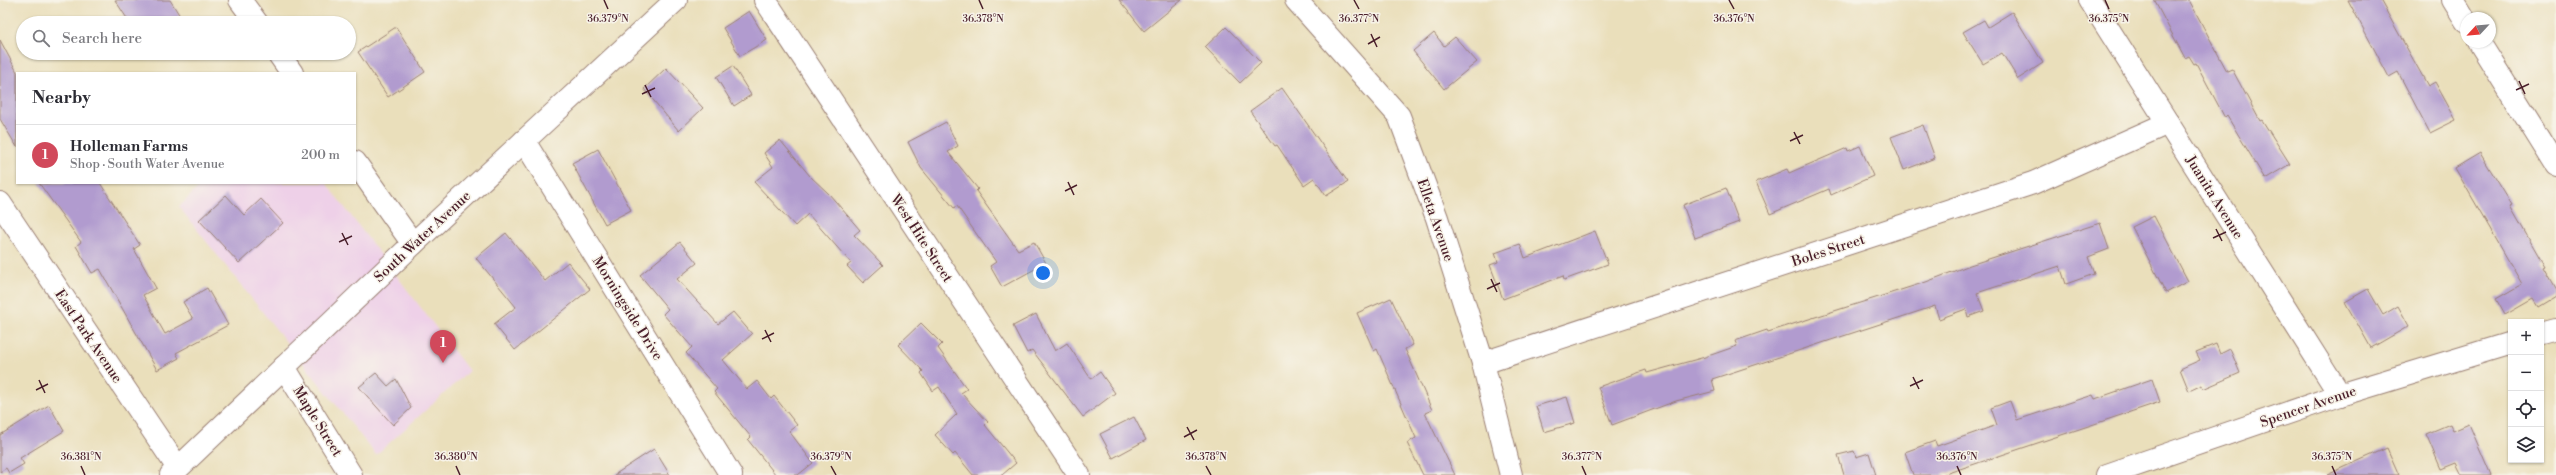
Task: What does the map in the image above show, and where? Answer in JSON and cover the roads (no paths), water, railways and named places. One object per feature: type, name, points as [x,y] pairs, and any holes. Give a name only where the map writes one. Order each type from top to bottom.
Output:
[{"type":"street","points":[[240,0],[252,16]]},
{"type":"street","name":"South Water Avenue","points":[[174,472],[414,244],[676,0]]},
{"type":"street","name":"West Hite Street","points":[[765,0],[1079,475]]},
{"type":"street","name":"Elleta Avenue","points":[[1296,0],[1399,116],[1437,218],[1483,363],[1511,475]]},
{"type":"street","name":"Juanita Avenue","points":[[2090,0],[2340,395]]},
{"type":"street","points":[[2453,0],[2460,12]]},
{"type":"street","points":[[2483,48],[2556,165]]},
{"type":"street","points":[[283,60],[291,72]]},
{"type":"street","name":"Boles Street","points":[[1483,363],[2033,183],[2168,124]]},
{"type":"street","name":"Morningside Drive","points":[[524,141],[731,475]]},
{"type":"street","points":[[356,163],[414,244]]},
{"type":"street","name":"East Park Avenue","points":[[0,203],[174,472]]},
{"type":"street","points":[[2544,333],[2556,330]]},
{"type":"street","name":"Spencer Avenue","points":[[2107,475],[2340,395],[2508,344]]},
{"type":"street","name":"Maple Street","points":[[284,367],[351,475]]},
{"type":"place","name":"Holleman Farms","points":[[443,363]]}]
